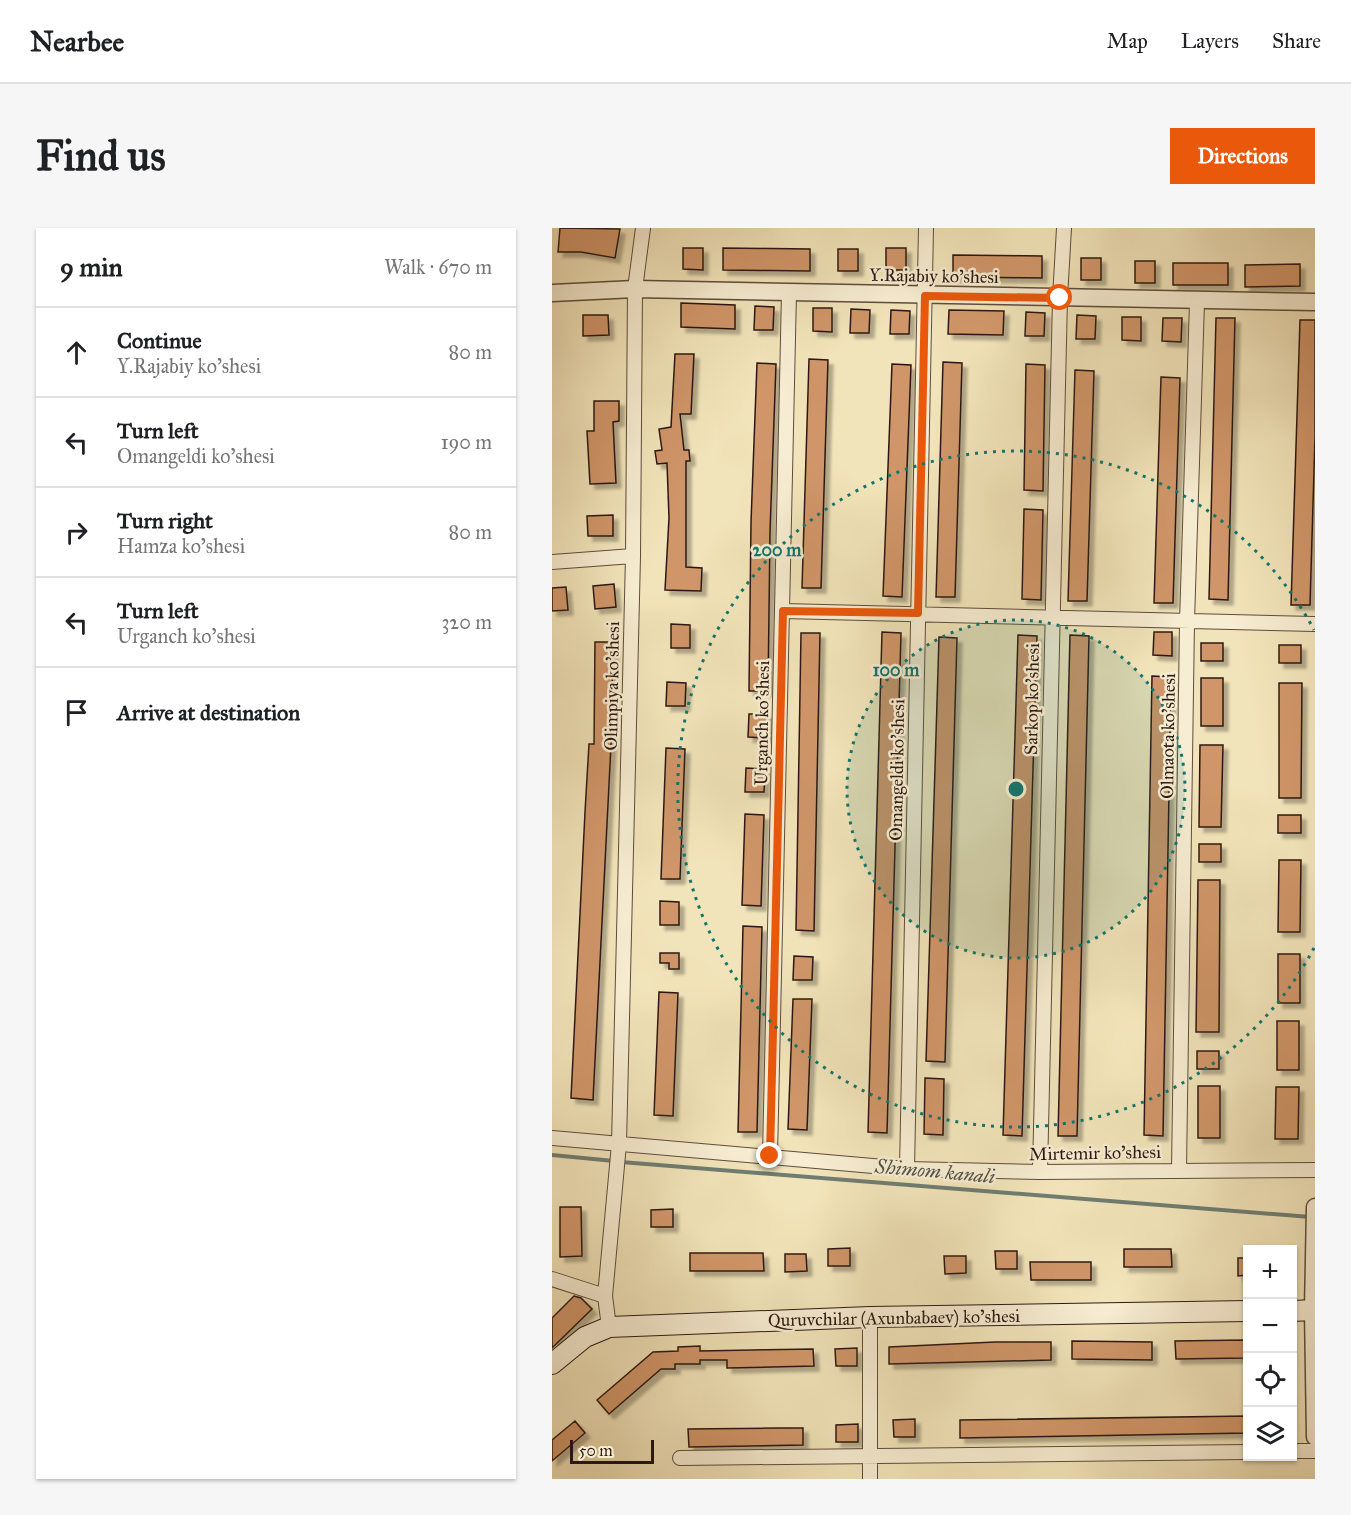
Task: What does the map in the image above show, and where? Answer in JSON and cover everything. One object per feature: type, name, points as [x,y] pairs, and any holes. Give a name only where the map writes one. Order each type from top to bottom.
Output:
[{"type":"main road","points":[[1297,1311],[1314,1310]]},
{"type":"main road","name":"Quruvchilar (Axunbabaev) ko'shesi","points":[[552,1364],[585,1338],[609,1327],[870,1317],[1243,1311]]},
{"type":"street","name":"Olimpiya ko'shesi","points":[[609,1327],[605,1296],[620,1144],[633,556],[635,289],[643,228]]},
{"type":"street","name":"Omangeldi ko'shesi","points":[[907,1169],[926,228]]},
{"type":"street","name":"Sarkop ko'shesi","points":[[1040,1172],[1060,298],[1064,228]]},
{"type":"street","name":"Y.Rajabiy ko'shesi","points":[[552,293],[635,289],[1197,302],[1315,302]]},
{"type":"street","name":"Urganch ko'shesi","points":[[770,1156],[789,292]]},
{"type":"street","name":"Olmaota ko'shesi","points":[[1179,1170],[1188,622],[1197,302]]},
{"type":"street","points":[[552,562],[633,556]]},
{"type":"street","points":[[783,611],[1315,624]]},
{"type":"street","name":"Mirtemir ko'shesi","points":[[552,1138],[907,1169],[1040,1172],[1315,1170]]},
{"type":"street","points":[[1315,1207],[1315,1437]]},
{"type":"street","points":[[552,1279],[605,1296]]},
{"type":"street","points":[[870,1317],[870,1479]]},
{"type":"street","points":[[1297,1451],[1315,1451]]},
{"type":"street","points":[[680,1458],[1243,1452]]},
{"type":"building","points":[[560,228],[620,229],[615,258],[581,252],[558,252]]},
{"type":"building","points":[[683,248],[703,248],[703,270],[683,269]]},
{"type":"building","points":[[723,248],[810,249],[810,271],[723,270]]},
{"type":"building","points":[[886,248],[906,248],[906,270],[886,270]]},
{"type":"building","points":[[838,249],[858,249],[858,271],[838,271]]},
{"type":"building","points":[[953,255],[1042,256],[1042,278],[953,277]]},
{"type":"building","points":[[1081,258],[1101,258],[1101,280],[1081,280]]},
{"type":"building","points":[[1135,261],[1155,261],[1155,283],[1135,283]]},
{"type":"building","points":[[1173,263],[1228,263],[1228,285],[1173,285]]},
{"type":"building","points":[[1300,264],[1300,286],[1245,287],[1245,265]]},
{"type":"building","points":[[681,303],[735,305],[735,329],[681,327]]},
{"type":"building","points":[[755,306],[774,307],[773,330],[754,330]]},
{"type":"building","points":[[813,308],[832,308],[832,332],[813,331]]},
{"type":"building","points":[[851,309],[870,310],[869,333],[850,333]]},
{"type":"building","points":[[891,310],[910,311],[909,334],[890,334]]},
{"type":"building","points":[[949,310],[1004,311],[1003,335],[948,334]]},
{"type":"building","points":[[1026,312],[1045,313],[1044,336],[1025,336]]},
{"type":"building","points":[[583,315],[608,315],[609,335],[583,336]]},
{"type":"building","points":[[1077,315],[1096,316],[1095,339],[1076,339]]},
{"type":"building","points":[[1122,317],[1141,317],[1141,341],[1122,340]]},
{"type":"building","points":[[1163,318],[1182,318],[1181,342],[1162,341]]},
{"type":"building","points":[[1216,318],[1235,318],[1228,600],[1209,599]]},
{"type":"building","points":[[1300,320],[1315,320],[1315,437],[1310,605],[1291,605]]},
{"type":"building","points":[[675,354],[694,354],[691,414],[680,414],[684,450],[689,450],[690,461],[686,461],[686,567],[702,568],[701,591],[665,590],[669,518],[667,463],[657,464],[655,451],[662,450],[659,429],[671,427]]},
{"type":"building","points":[[809,359],[828,360],[821,588],[802,588]]},
{"type":"building","points":[[943,362],[962,363],[955,597],[936,597]]},
{"type":"building","points":[[757,363],[776,364],[770,532],[768,691],[749,691],[751,522]]},
{"type":"building","points":[[892,364],[911,365],[902,597],[883,596]]},
{"type":"building","points":[[1026,364],[1045,365],[1043,491],[1024,490]]},
{"type":"building","points":[[1075,370],[1094,371],[1087,601],[1068,601]]},
{"type":"building","points":[[1161,377],[1180,378],[1173,603],[1154,603]]},
{"type":"building","points":[[594,401],[619,401],[619,421],[613,422],[616,483],[590,484],[587,431],[594,431]]},
{"type":"building","points":[[1024,509],[1043,510],[1041,600],[1022,599]]},
{"type":"building","points":[[613,515],[613,536],[588,536],[587,516]]},
{"type":"building","points":[[614,584],[616,607],[595,609],[593,586]]},
{"type":"building","points":[[566,587],[568,610],[552,611],[552,588]]},
{"type":"building","points":[[671,624],[690,625],[690,648],[671,648]]},
{"type":"building","points":[[882,632],[901,633],[887,1133],[868,1132]]},
{"type":"building","points":[[1154,632],[1172,632],[1172,656],[1153,655]]},
{"type":"building","points":[[801,633],[820,633],[814,931],[796,930]]},
{"type":"building","points":[[1018,635],[1037,636],[1022,1136],[1003,1135]]},
{"type":"building","points":[[1070,635],[1089,636],[1077,1136],[1058,1136]]},
{"type":"building","points":[[939,637],[957,638],[945,1062],[926,1061]]},
{"type":"building","points":[[595,642],[613,642],[611,745],[593,1100],[571,1098],[589,744],[594,744]]},
{"type":"building","points":[[1201,643],[1223,643],[1223,661],[1201,661]]},
{"type":"building","points":[[1279,645],[1301,645],[1301,663],[1279,663]]},
{"type":"building","points":[[1152,676],[1171,677],[1163,1136],[1144,1135]]},
{"type":"building","points":[[1201,678],[1223,678],[1223,726],[1201,726]]},
{"type":"building","points":[[667,682],[686,683],[685,706],[666,706]]},
{"type":"building","points":[[1279,683],[1302,683],[1301,798],[1279,798]]},
{"type":"building","points":[[749,714],[768,714],[767,738],[748,737]]},
{"type":"building","points":[[1200,745],[1223,745],[1221,827],[1199,827]]},
{"type":"building","points":[[666,748],[685,749],[680,879],[661,879]]},
{"type":"building","points":[[746,768],[765,769],[764,792],[745,792]]},
{"type":"building","points":[[745,814],[764,815],[761,906],[742,905]]},
{"type":"building","points":[[1278,815],[1301,815],[1301,833],[1278,833]]},
{"type":"building","points":[[1199,844],[1221,844],[1221,862],[1199,862]]},
{"type":"building","points":[[1279,860],[1301,860],[1300,932],[1278,932]]},
{"type":"building","points":[[1198,880],[1220,880],[1219,1032],[1196,1032]]},
{"type":"building","points":[[660,901],[679,902],[679,925],[660,925]]},
{"type":"building","points":[[743,926],[762,927],[757,1132],[738,1132]]},
{"type":"building","points":[[660,953],[679,953],[679,969],[669,969],[669,963],[660,963]]},
{"type":"building","points":[[1278,954],[1300,954],[1300,1003],[1278,1003]]},
{"type":"building","points":[[794,956],[813,957],[812,980],[793,980]]},
{"type":"building","points":[[659,992],[678,993],[673,1116],[654,1115]]},
{"type":"building","points":[[793,999],[812,999],[807,1130],[788,1129]]},
{"type":"building","points":[[1277,1021],[1299,1021],[1299,1070],[1277,1070]]},
{"type":"building","points":[[1197,1051],[1219,1051],[1219,1069],[1197,1069]]},
{"type":"building","points":[[925,1078],[944,1079],[943,1135],[924,1134]]},
{"type":"building","points":[[1198,1086],[1220,1086],[1220,1138],[1198,1138]]},
{"type":"building","points":[[1276,1087],[1299,1087],[1298,1139],[1275,1139]]},
{"type":"building","points":[[560,1207],[581,1207],[582,1256],[560,1257]]},
{"type":"building","points":[[673,1209],[673,1227],[651,1227],[651,1210]]},
{"type":"building","points":[[850,1248],[850,1266],[828,1266],[828,1249]]},
{"type":"building","points":[[1124,1249],[1171,1249],[1172,1267],[1124,1267]]},
{"type":"building","points":[[995,1251],[1017,1251],[1017,1269],[996,1269]]},
{"type":"building","points":[[690,1253],[763,1253],[764,1271],[690,1271]]},
{"type":"building","points":[[785,1254],[806,1254],[807,1271],[785,1272]]},
{"type":"building","points":[[944,1256],[966,1256],[966,1273],[945,1274]]},
{"type":"building","points":[[1238,1258],[1243,1258],[1243,1276],[1238,1276]]},
{"type":"building","points":[[1030,1262],[1091,1262],[1091,1280],[1031,1280]]},
{"type":"building","points":[[574,1296],[581,1298],[592,1309],[552,1348],[552,1318]]},
{"type":"building","points":[[1243,1340],[1243,1358],[1176,1359],[1175,1341]]},
{"type":"building","points":[[1072,1341],[1152,1342],[1152,1360],[1072,1359]]},
{"type":"building","points":[[1051,1342],[1051,1360],[889,1364],[889,1347]]},
{"type":"building","points":[[700,1346],[700,1351],[813,1349],[814,1366],[727,1368],[727,1360],[700,1360],[700,1364],[675,1364],[675,1369],[661,1369],[609,1414],[597,1400],[653,1352],[678,1351],[678,1347]]},
{"type":"building","points":[[857,1348],[857,1366],[836,1366],[835,1349]]},
{"type":"building","points":[[1243,1416],[1243,1433],[960,1438],[960,1420]]},
{"type":"building","points":[[915,1419],[915,1437],[894,1437],[893,1420]]},
{"type":"building","points":[[575,1421],[585,1433],[552,1461],[552,1440]]},
{"type":"building","points":[[858,1424],[858,1442],[836,1442],[836,1425]]},
{"type":"building","points":[[803,1428],[803,1445],[689,1447],[688,1429]]},
{"type":"waterway","name":"Shimom kanali","points":[[552,1155],[614,1161]]},
{"type":"waterway","name":"Shimom kanali","points":[[621,1162],[1311,1217]]},
{"type":"route","points":[[770,1156],[783,611],[918,613],[925,296],[1060,298]]}]
